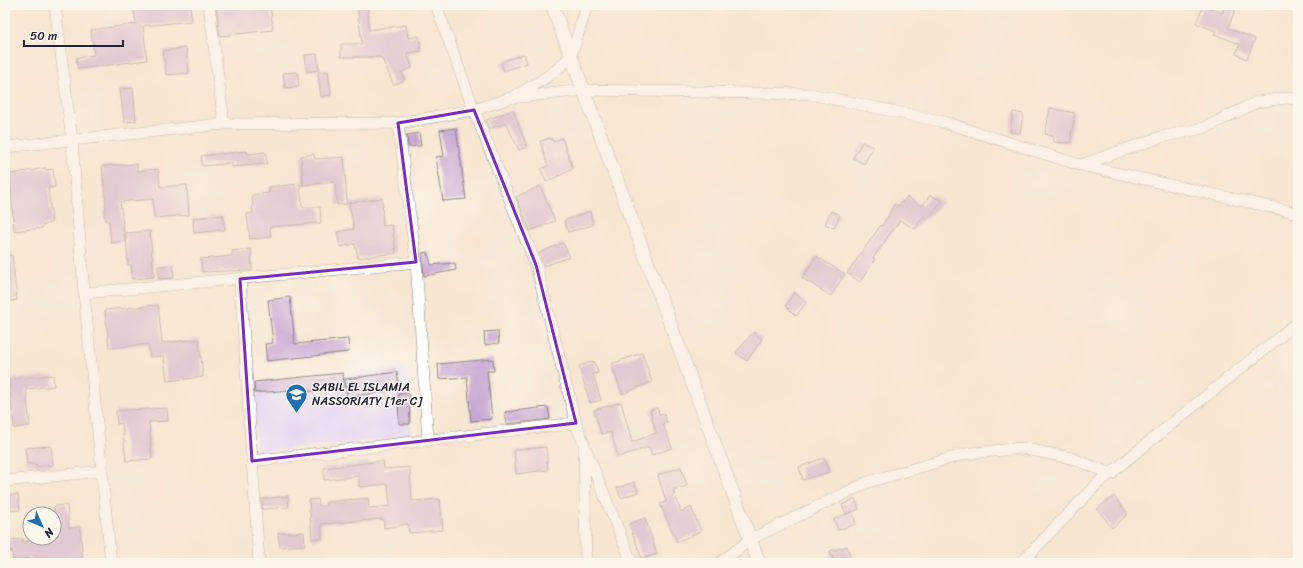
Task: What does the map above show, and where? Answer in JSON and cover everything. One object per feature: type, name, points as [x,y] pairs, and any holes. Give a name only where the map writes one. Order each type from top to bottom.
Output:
[{"type":"street","points":[[55,5],[72,141],[84,293],[111,563]]},
{"type":"street","points":[[209,5],[224,124]]},
{"type":"street","points":[[436,5],[474,110],[536,265],[576,423],[632,563]]},
{"type":"street","points":[[552,5],[570,55],[585,90],[680,352],[759,563]]},
{"type":"street","points":[[5,148],[224,124],[398,123],[474,110],[510,98],[547,78],[570,55],[588,5]]},
{"type":"street","points":[[510,98],[585,90],[810,94],[940,121],[1080,165],[1298,213]]},
{"type":"street","points":[[1080,165],[1161,137],[1204,128],[1257,102],[1285,98],[1298,99]]},
{"type":"street","points":[[398,123],[416,262],[428,440]]},
{"type":"street","points":[[84,293],[416,262]]},
{"type":"street","points":[[240,279],[259,563]]},
{"type":"street","points":[[1021,563],[1097,484],[1112,474],[1298,322]]},
{"type":"street","points":[[252,461],[576,423]]},
{"type":"street","points":[[584,444],[586,563]]},
{"type":"street","points":[[720,563],[751,539],[868,482],[965,454],[1021,448],[1071,458],[1112,474]]},
{"type":"street","points":[[5,481],[102,471]]},
{"type":"highlighted area","points":[[474,110],[536,265],[576,423],[252,461],[240,279],[416,262],[398,123]]},
{"type":"shaded area","points":[[406,367],[412,437],[257,452],[251,382]]},
{"type":"building","points":[[133,5],[190,5],[192,21],[143,26],[147,60],[78,69],[76,58],[94,55],[91,30],[136,24]]},
{"type":"building","points":[[216,5],[270,5],[273,30],[220,36]]},
{"type":"building","points":[[357,5],[368,5],[369,30],[406,25],[408,38],[419,36],[421,51],[407,53],[412,68],[401,72],[405,80],[394,85],[381,57],[341,57],[341,44],[362,44]]},
{"type":"building","points":[[1204,5],[1222,13],[1226,5],[1237,5],[1228,28],[1255,39],[1247,59],[1236,54],[1240,44],[1214,34],[1216,31],[1196,23]]},
{"type":"building","points":[[186,48],[189,73],[166,75],[163,51]]},
{"type":"building","points":[[317,54],[319,70],[307,72],[305,55]]},
{"type":"building","points":[[524,54],[527,63],[504,71],[501,62]]},
{"type":"building","points":[[328,71],[331,95],[321,97],[318,72]]},
{"type":"building","points":[[298,72],[299,87],[285,88],[283,73]]},
{"type":"building","points":[[133,88],[136,121],[124,122],[120,89]]},
{"type":"building","points":[[1050,108],[1075,113],[1070,143],[1054,142],[1053,136],[1045,134]]},
{"type":"building","points":[[513,110],[527,147],[519,150],[506,123],[489,129],[486,120]]},
{"type":"building","points":[[1013,112],[1023,114],[1020,133],[1010,132]]},
{"type":"building","points":[[456,128],[466,199],[443,201],[436,157],[444,156],[440,130]]},
{"type":"building","points":[[419,133],[421,146],[408,147],[407,135]]},
{"type":"building","points":[[551,138],[553,142],[562,138],[573,169],[546,182],[541,169],[548,166],[540,141]]},
{"type":"building","points":[[862,142],[873,147],[864,164],[853,158]]},
{"type":"building","points":[[247,151],[248,154],[266,152],[267,164],[232,167],[232,163],[202,166],[201,156]]},
{"type":"building","points":[[314,154],[315,159],[344,157],[347,204],[337,205],[335,182],[303,185],[301,156]]},
{"type":"building","points":[[137,164],[137,171],[158,169],[160,187],[187,185],[189,215],[154,218],[153,199],[120,202],[125,241],[111,243],[109,221],[106,221],[104,214],[106,206],[102,166]]},
{"type":"building","points":[[46,168],[46,170],[53,169],[55,187],[48,188],[52,222],[42,226],[42,228],[14,231],[10,174]]},
{"type":"building","points":[[300,184],[302,207],[320,207],[321,223],[270,227],[271,237],[250,239],[247,214],[253,213],[252,195],[269,193],[269,187]]},
{"type":"building","points":[[540,186],[555,221],[530,231],[516,197]]},
{"type":"building","points":[[930,195],[943,201],[927,220],[923,217],[915,229],[900,220],[873,258],[875,259],[860,282],[847,273],[881,225],[882,226],[895,204],[898,206],[907,197],[922,206]]},
{"type":"building","points":[[382,198],[383,226],[392,225],[396,253],[358,258],[355,244],[340,247],[337,232],[354,229],[349,203]]},
{"type":"building","points":[[590,211],[593,225],[568,232],[564,221]]},
{"type":"building","points":[[831,211],[840,215],[834,228],[825,224]]},
{"type":"building","points":[[223,215],[225,230],[194,233],[193,218]]},
{"type":"building","points":[[150,231],[154,277],[132,279],[131,265],[128,265],[126,233]]},
{"type":"building","points":[[563,243],[570,257],[544,266],[539,253]]},
{"type":"building","points":[[251,249],[252,270],[202,272],[201,259],[232,256],[232,251]]},
{"type":"building","points":[[428,252],[431,265],[455,263],[456,270],[424,276],[422,253]]},
{"type":"building","points":[[12,255],[17,300],[6,302],[5,256]]},
{"type":"building","points":[[816,256],[845,274],[831,296],[802,278]]},
{"type":"building","points":[[173,265],[174,278],[159,279],[158,266]]},
{"type":"building","points":[[794,292],[806,303],[796,316],[786,306]]},
{"type":"building","points":[[290,297],[295,344],[348,339],[349,352],[267,361],[265,344],[273,343],[268,300]]},
{"type":"building","points":[[158,305],[162,343],[199,339],[203,377],[167,381],[164,356],[150,357],[148,344],[109,348],[105,310]]},
{"type":"building","points":[[498,331],[499,343],[485,345],[484,332]]},
{"type":"building","points":[[753,332],[762,339],[747,361],[736,353]]},
{"type":"building","points":[[642,353],[652,382],[622,394],[611,364]]},
{"type":"building","points":[[493,359],[494,371],[487,371],[492,419],[471,421],[467,377],[439,379],[438,364]]},
{"type":"building","points":[[594,361],[598,373],[593,374],[601,400],[590,403],[579,366]]},
{"type":"building","points":[[397,372],[399,390],[347,397],[345,379]]},
{"type":"building","points":[[343,373],[344,388],[303,392],[303,389],[255,393],[254,382]]},
{"type":"building","points":[[53,375],[54,386],[26,389],[30,426],[14,428],[9,380]]},
{"type":"building","points":[[398,394],[409,394],[410,424],[399,424]]},
{"type":"building","points":[[621,402],[632,442],[656,433],[650,410],[657,408],[660,415],[664,414],[667,423],[663,424],[672,448],[652,455],[649,447],[618,457],[611,432],[601,434],[594,410]]},
{"type":"building","points":[[548,407],[550,419],[507,424],[505,412]]},
{"type":"building","points":[[167,408],[168,421],[149,422],[152,459],[126,461],[122,423],[117,424],[116,411]]},
{"type":"building","points":[[51,446],[53,465],[36,467],[36,464],[27,464],[25,448]]},
{"type":"building","points":[[546,447],[548,470],[516,474],[514,450]]},
{"type":"building","points":[[824,458],[829,472],[803,480],[799,467]]},
{"type":"building","points":[[383,461],[384,469],[410,467],[412,501],[440,499],[443,530],[409,533],[408,524],[384,528],[384,519],[321,524],[322,538],[312,539],[309,500],[318,499],[319,506],[326,506],[326,502],[368,498],[369,508],[390,506],[388,484],[359,487],[359,476],[324,480],[324,468]]},
{"type":"building","points":[[681,467],[687,486],[673,490],[681,512],[691,507],[701,531],[677,542],[660,504],[666,502],[658,475]]},
{"type":"building","points":[[634,482],[638,492],[621,498],[617,488]]},
{"type":"building","points":[[18,494],[20,510],[5,511],[5,496]]},
{"type":"building","points":[[288,496],[289,507],[262,509],[262,499]]},
{"type":"building","points":[[1114,496],[1128,514],[1112,528],[1097,509]]},
{"type":"building","points":[[855,499],[859,509],[846,514],[842,505]]},
{"type":"building","points":[[67,505],[69,528],[80,527],[83,563],[31,563],[31,558],[13,560],[12,551],[5,552],[5,540],[22,539],[22,546],[62,546],[62,506],[54,506]]},
{"type":"building","points":[[852,512],[856,524],[838,530],[834,519]]},
{"type":"building","points":[[645,518],[657,554],[642,559],[629,524]]},
{"type":"building","points":[[304,532],[305,545],[280,547],[278,533]]},
{"type":"building","points":[[847,546],[850,557],[834,562],[830,551]]},
{"type":"place","name":"SABIL EL ISLAMIA NASSORIATY [1er C]","points":[[296,414]]}]
